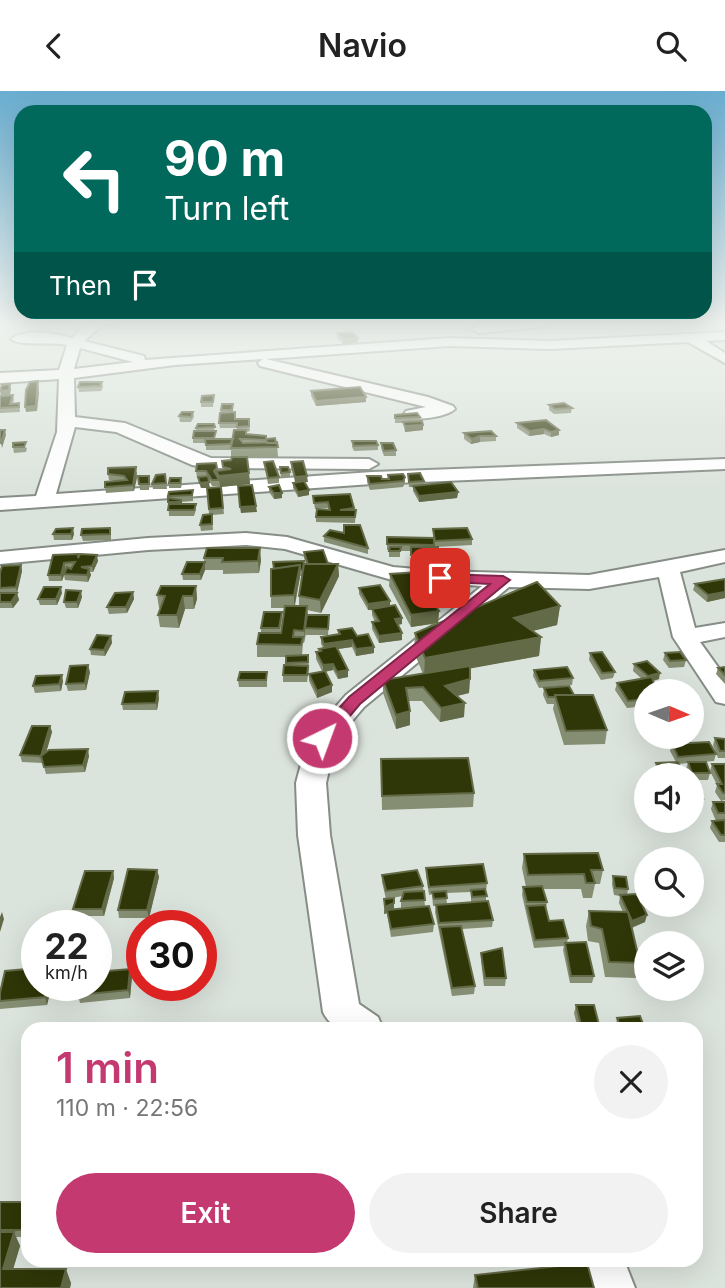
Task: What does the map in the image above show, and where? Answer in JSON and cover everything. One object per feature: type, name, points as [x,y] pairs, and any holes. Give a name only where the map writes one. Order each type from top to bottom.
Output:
[{"type":"street","points":[[44,501],[64,443],[67,421],[65,379]]},
{"type":"street","points":[[331,379],[422,400],[447,409],[412,414]]},
{"type":"street","points":[[67,421],[120,427],[198,461],[211,463],[339,462],[397,465],[481,475]]},
{"type":"street","points":[[0,504],[372,478],[725,464]]},
{"type":"street","points":[[0,558],[148,544],[246,539],[287,543],[392,573],[589,582],[725,556]]},
{"type":"street","points":[[668,568],[685,637],[725,696]]},
{"type":"street","points":[[355,1022],[342,1012],[313,835],[311,783],[322,738],[355,701],[503,580]]},
{"type":"street","points":[[685,637],[725,630]]},
{"type":"street","points":[[604,1267],[611,1288]]},
{"type":"building","points":[[38,381],[36,406],[25,407],[26,390],[30,382]]},
{"type":"building","points":[[80,382],[102,382],[100,386],[78,387]]},
{"type":"building","points":[[10,384],[9,390],[0,391],[2,385]]},
{"type":"building","points":[[360,387],[366,397],[316,401],[311,391]]},
{"type":"building","points":[[13,395],[10,404],[19,403],[19,407],[0,408],[0,396]]},
{"type":"building","points":[[214,395],[213,402],[201,402],[202,396]]},
{"type":"building","points":[[564,403],[572,408],[555,409],[549,405]]},
{"type":"building","points":[[222,404],[233,404],[232,410],[221,410]]},
{"type":"building","points":[[182,412],[193,412],[191,417],[179,416]]},
{"type":"building","points":[[235,412],[235,419],[249,419],[249,426],[237,427],[237,423],[219,423],[220,413]]},
{"type":"building","points":[[417,413],[420,417],[395,418],[395,415]]},
{"type":"building","points":[[546,420],[559,430],[530,431],[517,423]]},
{"type":"building","points":[[422,421],[423,425],[405,426],[403,422]]},
{"type":"building","points":[[198,424],[214,424],[215,427],[196,428]]},
{"type":"building","points":[[0,430],[5,430],[1,443],[0,443]]},
{"type":"building","points":[[234,430],[246,430],[246,434],[266,436],[266,440],[240,439],[243,443],[277,442],[278,447],[231,448]]},
{"type":"building","points":[[194,431],[216,431],[214,438],[193,438]]},
{"type":"building","points":[[491,431],[496,436],[472,439],[464,433]]},
{"type":"building","points":[[275,438],[276,443],[267,443],[266,439]]},
{"type":"building","points":[[205,439],[233,439],[230,444],[206,445]]},
{"type":"building","points":[[352,441],[376,441],[378,445],[354,446]]},
{"type":"building","points":[[26,442],[24,447],[13,447],[13,443]]},
{"type":"building","points":[[381,443],[393,443],[396,450],[384,451]]},
{"type":"building","points":[[232,457],[247,457],[249,473],[219,476],[216,471],[231,469],[223,467],[222,461],[231,460]]},
{"type":"building","points":[[273,461],[279,477],[268,478],[264,462]]},
{"type":"building","points":[[303,461],[307,476],[295,477],[291,462]]},
{"type":"building","points":[[216,463],[217,468],[214,471],[219,480],[212,480],[206,471],[196,471],[197,464]]},
{"type":"building","points":[[136,467],[133,485],[105,487],[105,482],[127,480],[124,476],[108,474],[108,468]]},
{"type":"building","points":[[280,467],[288,467],[290,472],[281,473]]},
{"type":"building","points":[[420,473],[424,481],[409,482],[408,474]]},
{"type":"building","points":[[165,474],[166,483],[152,484],[156,475]]},
{"type":"building","points":[[403,474],[403,481],[370,484],[367,476],[389,479],[388,475]]},
{"type":"building","points":[[138,476],[149,476],[149,484],[139,484]]},
{"type":"building","points":[[208,476],[209,482],[200,483],[198,477]]},
{"type":"building","points":[[170,478],[181,478],[180,483],[169,483]]},
{"type":"building","points":[[304,481],[309,490],[298,492],[293,483]]},
{"type":"building","points":[[451,482],[458,492],[419,496],[413,486]]},
{"type":"building","points":[[252,485],[256,506],[240,507],[238,486]]},
{"type":"building","points":[[279,485],[282,493],[274,493],[269,487]]},
{"type":"building","points":[[221,487],[223,508],[209,509],[207,488]]},
{"type":"building","points":[[193,490],[192,495],[168,496],[169,492]]},
{"type":"building","points":[[350,494],[354,508],[340,510],[356,510],[355,517],[316,517],[317,509],[330,510],[328,502],[314,503],[313,496]]},
{"type":"building","points":[[168,498],[181,500],[181,502],[168,502]]},
{"type":"building","points":[[169,504],[196,504],[194,510],[168,510]]},
{"type":"building","points":[[212,514],[212,524],[200,525],[203,515]]},
{"type":"building","points":[[344,525],[360,525],[368,548],[324,536],[330,530],[344,533]]},
{"type":"building","points":[[73,528],[71,534],[53,534],[56,529]]},
{"type":"building","points":[[110,528],[110,534],[81,535],[82,529]]},
{"type":"building","points":[[467,528],[472,539],[435,541],[433,529]]},
{"type":"building","points":[[387,537],[434,538],[434,545],[387,544]]},
{"type":"building","points":[[390,547],[401,547],[400,551],[389,551]]},
{"type":"building","points":[[411,547],[438,547],[438,555],[411,555]]},
{"type":"building","points":[[207,548],[260,548],[258,561],[222,562],[223,558],[204,558]]},
{"type":"building","points":[[323,550],[328,564],[308,564],[304,552]]},
{"type":"building","points":[[78,554],[78,558],[80,554],[97,555],[92,566],[81,567],[89,569],[87,575],[64,574],[67,567],[71,569],[75,562],[64,563],[61,575],[48,575],[53,555]]},
{"type":"building","points":[[304,561],[303,570],[300,570],[300,565],[274,569],[273,562]]},
{"type":"building","points":[[187,562],[205,562],[200,574],[182,574]]},
{"type":"building","points":[[304,564],[338,564],[320,600],[299,596]]},
{"type":"building","points":[[21,565],[16,587],[0,588],[2,566]]},
{"type":"building","points":[[300,565],[294,595],[271,596],[271,569]]},
{"type":"building","points":[[452,570],[461,589],[429,596],[439,611],[411,615],[390,574]]},
{"type":"building","points":[[725,579],[725,592],[708,595],[695,584]]},
{"type":"building","points":[[537,582],[560,606],[514,618],[541,637],[425,658],[415,633]]},
{"type":"building","points":[[380,585],[390,601],[368,604],[359,588]]},
{"type":"building","points":[[161,586],[196,586],[193,596],[183,596],[177,615],[158,615],[165,596],[157,595]]},
{"type":"building","points":[[44,587],[61,587],[56,599],[38,599]]},
{"type":"building","points":[[66,590],[81,591],[77,602],[64,602]]},
{"type":"building","points":[[133,592],[126,607],[107,607],[115,593]]},
{"type":"building","points":[[0,593],[17,593],[11,602],[0,602]]},
{"type":"building","points":[[395,605],[402,618],[395,619],[402,633],[379,636],[372,622],[379,621],[372,609]]},
{"type":"building","points":[[285,606],[307,606],[304,631],[294,630],[293,637],[303,637],[301,645],[257,644],[259,633],[281,633]]},
{"type":"building","points":[[264,612],[282,612],[279,628],[261,628]]},
{"type":"building","points":[[307,615],[329,615],[328,629],[305,628]]},
{"type":"building","points":[[352,628],[357,636],[368,634],[374,647],[356,649],[352,640],[324,644],[321,637],[340,634],[338,630]]},
{"type":"building","points":[[97,635],[111,636],[104,650],[90,649]]},
{"type":"building","points":[[336,646],[348,670],[337,672],[333,664],[323,665],[316,652]]},
{"type":"building","points":[[602,652],[615,672],[602,673],[590,653]]},
{"type":"building","points":[[680,652],[686,660],[670,661],[665,653]]},
{"type":"building","points":[[308,655],[308,662],[286,663],[286,656]]},
{"type":"building","points":[[647,661],[660,673],[648,676],[634,664]]},
{"type":"building","points":[[88,665],[85,683],[66,684],[70,666]]},
{"type":"building","points":[[284,665],[308,666],[307,675],[283,675]]},
{"type":"building","points":[[470,666],[470,679],[445,686],[465,703],[441,708],[423,687],[406,688],[410,711],[396,715],[383,680]]},
{"type":"building","points":[[567,667],[573,678],[539,681],[534,670]]},
{"type":"building","points":[[325,671],[332,685],[317,691],[309,674]]},
{"type":"building","points":[[240,672],[267,672],[266,680],[238,680]]},
{"type":"building","points":[[62,675],[59,684],[33,686],[36,676]]},
{"type":"building","points":[[634,680],[634,700],[628,701],[617,683]]},
{"type":"building","points":[[569,686],[574,695],[548,697],[544,688]]},
{"type":"building","points":[[158,691],[156,703],[122,704],[125,692]]},
{"type":"building","points":[[555,695],[593,695],[607,730],[566,731]]},
{"type":"building","points":[[32,726],[50,726],[41,756],[20,755]]},
{"type":"building","points":[[715,738],[725,739],[725,751],[720,751]]},
{"type":"building","points":[[704,742],[709,742],[716,754],[678,757],[674,749],[704,749]]},
{"type":"building","points":[[88,749],[83,765],[44,767],[41,756],[49,750]]},
{"type":"building","points":[[468,758],[474,793],[382,796],[381,759]]},
{"type":"building","points":[[706,762],[710,773],[704,773],[704,763],[688,763]]},
{"type":"building","points":[[712,764],[725,764],[725,793],[717,784],[722,784]]},
{"type":"building","points":[[713,802],[725,802],[725,813],[718,813]]},
{"type":"building","points":[[725,820],[725,835],[721,835],[712,821]]},
{"type":"building","points":[[598,853],[603,870],[591,870],[595,883],[586,883],[584,874],[528,875],[524,854]]},
{"type":"building","points":[[483,864],[487,883],[429,887],[426,868]]},
{"type":"building","points":[[128,869],[157,870],[147,910],[118,910]]},
{"type":"building","points":[[417,870],[423,886],[386,891],[382,875]]},
{"type":"building","points":[[85,871],[113,871],[102,909],[73,909]]},
{"type":"building","points":[[613,876],[626,877],[628,889],[615,888]]},
{"type":"building","points":[[542,886],[547,902],[527,902],[523,887]]},
{"type":"building","points":[[485,889],[487,896],[472,897],[471,890]]},
{"type":"building","points":[[424,891],[425,900],[401,901],[404,892]]},
{"type":"building","points":[[446,891],[447,898],[434,899],[432,892]]},
{"type":"building","points":[[634,894],[634,917],[642,917],[632,921],[620,895]]},
{"type":"building","points":[[394,898],[394,903],[385,907],[384,899]]},
{"type":"building","points":[[488,901],[493,920],[439,923],[436,905]]},
{"type":"building","points":[[545,905],[549,921],[563,920],[568,938],[535,940],[527,906]]},
{"type":"building","points":[[429,906],[434,924],[391,929],[387,910]]},
{"type":"building","points":[[589,911],[628,912],[634,938],[634,963],[609,962],[602,929],[591,926]]},
{"type":"building","points":[[461,926],[475,986],[452,988],[440,927]]},
{"type":"building","points":[[586,942],[594,976],[571,976],[565,943]]},
{"type":"building","points":[[502,948],[506,978],[485,978],[481,953]]},
{"type":"building","points":[[126,969],[126,990],[112,992],[112,971]]},
{"type":"building","points":[[21,970],[21,999],[0,1001],[5,971]]},
{"type":"building","points":[[576,1005],[594,1005],[598,1022],[580,1022]]},
{"type":"building","points":[[640,1016],[642,1022],[618,1022],[617,1018]]},
{"type":"building","points":[[0,1202],[21,1202],[21,1230],[0,1230]]},
{"type":"building","points":[[0,1232],[14,1232],[3,1269],[66,1269],[61,1288],[0,1288]]},
{"type":"building","points":[[550,1267],[588,1267],[594,1288],[478,1288],[475,1275]]},
{"type":"route","points":[[322,738],[355,701],[503,580],[440,578]]}]
